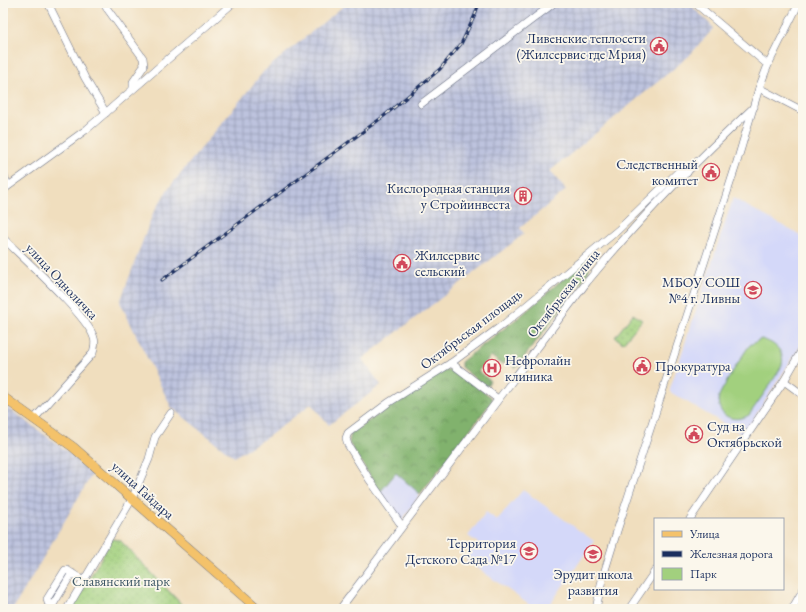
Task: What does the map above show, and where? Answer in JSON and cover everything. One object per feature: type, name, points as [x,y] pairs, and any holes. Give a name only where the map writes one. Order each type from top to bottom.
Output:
[{"type":"main road","name":"улица Гайдара","points":[[3,398],[73,447],[258,609]]},
{"type":"street","points":[[48,3],[85,78],[106,113]]},
{"type":"street","points":[[103,3],[143,58],[144,66],[133,82],[133,88]]},
{"type":"street","points":[[3,174],[6,187],[87,129],[233,3]]},
{"type":"street","points":[[421,104],[554,3]]},
{"type":"street","points":[[695,3],[768,65]]},
{"type":"street","points":[[596,609],[602,580],[619,524],[745,136],[759,88],[768,65],[799,3]]},
{"type":"street","points":[[759,88],[803,111]]},
{"type":"street","name":"Октябрьская улица","points":[[340,609],[586,282],[616,247],[687,173],[754,107]]},
{"type":"street","points":[[727,132],[738,130],[743,132],[745,136]]},
{"type":"street","name":"Октябрьская площадь","points":[[402,526],[369,479],[348,445],[346,438],[352,429],[451,363],[504,324],[618,230],[680,170],[687,173]]},
{"type":"street","name":"улица Одноличка","points":[[3,238],[74,309],[89,327],[95,339],[93,353],[34,420]]},
{"type":"street","points":[[691,518],[784,381],[803,348]]},
{"type":"street","points":[[451,363],[498,399]]},
{"type":"street","points":[[784,381],[803,395]]},
{"type":"street","points":[[67,609],[132,499],[149,459],[155,437],[171,412]]},
{"type":"street","points":[[629,609],[654,572]]},
{"type":"street","points":[[72,573],[84,581]]},
{"type":"street","points":[[792,609],[803,590]]},
{"type":"shaded area","points":[[347,3],[689,3],[714,28],[689,56],[550,171],[566,190],[520,228],[524,234],[362,359],[381,385],[329,425],[311,404],[269,436],[234,457],[171,407],[120,302],[153,213],[168,189],[264,71]]},
{"type":"shaded area","name":"МБОУ СОШ №4 г. Ливны","points":[[733,198],[803,237],[803,342],[743,435],[670,392]]},
{"type":"shaded area","points":[[3,404],[94,471],[13,609],[3,609]]},
{"type":"shaded area","points":[[396,473],[420,494],[401,522],[380,492]]},
{"type":"shaded area","name":"Территория Детского Сада №17","points":[[523,490],[594,541],[547,609],[535,609],[465,559],[478,543],[468,536],[486,512],[497,520]]},
{"type":"green space","points":[[590,255],[592,255],[588,273],[516,368],[506,361],[503,365],[491,356],[478,371],[490,381],[486,387],[461,367],[461,362],[523,314]]},
{"type":"green space","points":[[633,314],[642,320],[623,343],[615,337]]},
{"type":"green space","points":[[761,339],[770,342],[780,351],[782,355],[782,365],[749,415],[737,419],[727,416],[720,409],[719,396],[750,345]]},
{"type":"green space","points":[[454,370],[491,397],[492,401],[420,494],[396,473],[380,492],[349,443],[351,433],[441,372]]},
{"type":"green space","name":"Славянский парк","points":[[112,539],[120,540],[186,609],[72,609]]},
{"type":"railway","points":[[162,280],[384,116],[440,69],[461,44],[479,3]]},
{"type":"place","name":"Ливенские теплосети (Жилсервис где Мрия)","points":[[659,46]]},
{"type":"place","name":"Следственный комитет","points":[[711,172]]},
{"type":"place","name":"Кислородная станция у Стройинвеста","points":[[523,196]]},
{"type":"place","name":"Жилсервис сельский","points":[[402,263]]},
{"type":"place","name":"МБОУ СОШ №4 г. Ливны","points":[[753,290]]},
{"type":"place","name":"Прокуратура","points":[[642,366]]},
{"type":"place","name":"Нефролайн клиника","points":[[492,368]]},
{"type":"place","name":"Суд на Октябрьской","points":[[694,434]]},
{"type":"place","name":"Территория Детского Сада №17","points":[[529,551]]},
{"type":"place","name":"Эрудит школа развития","points":[[593,554]]}]
